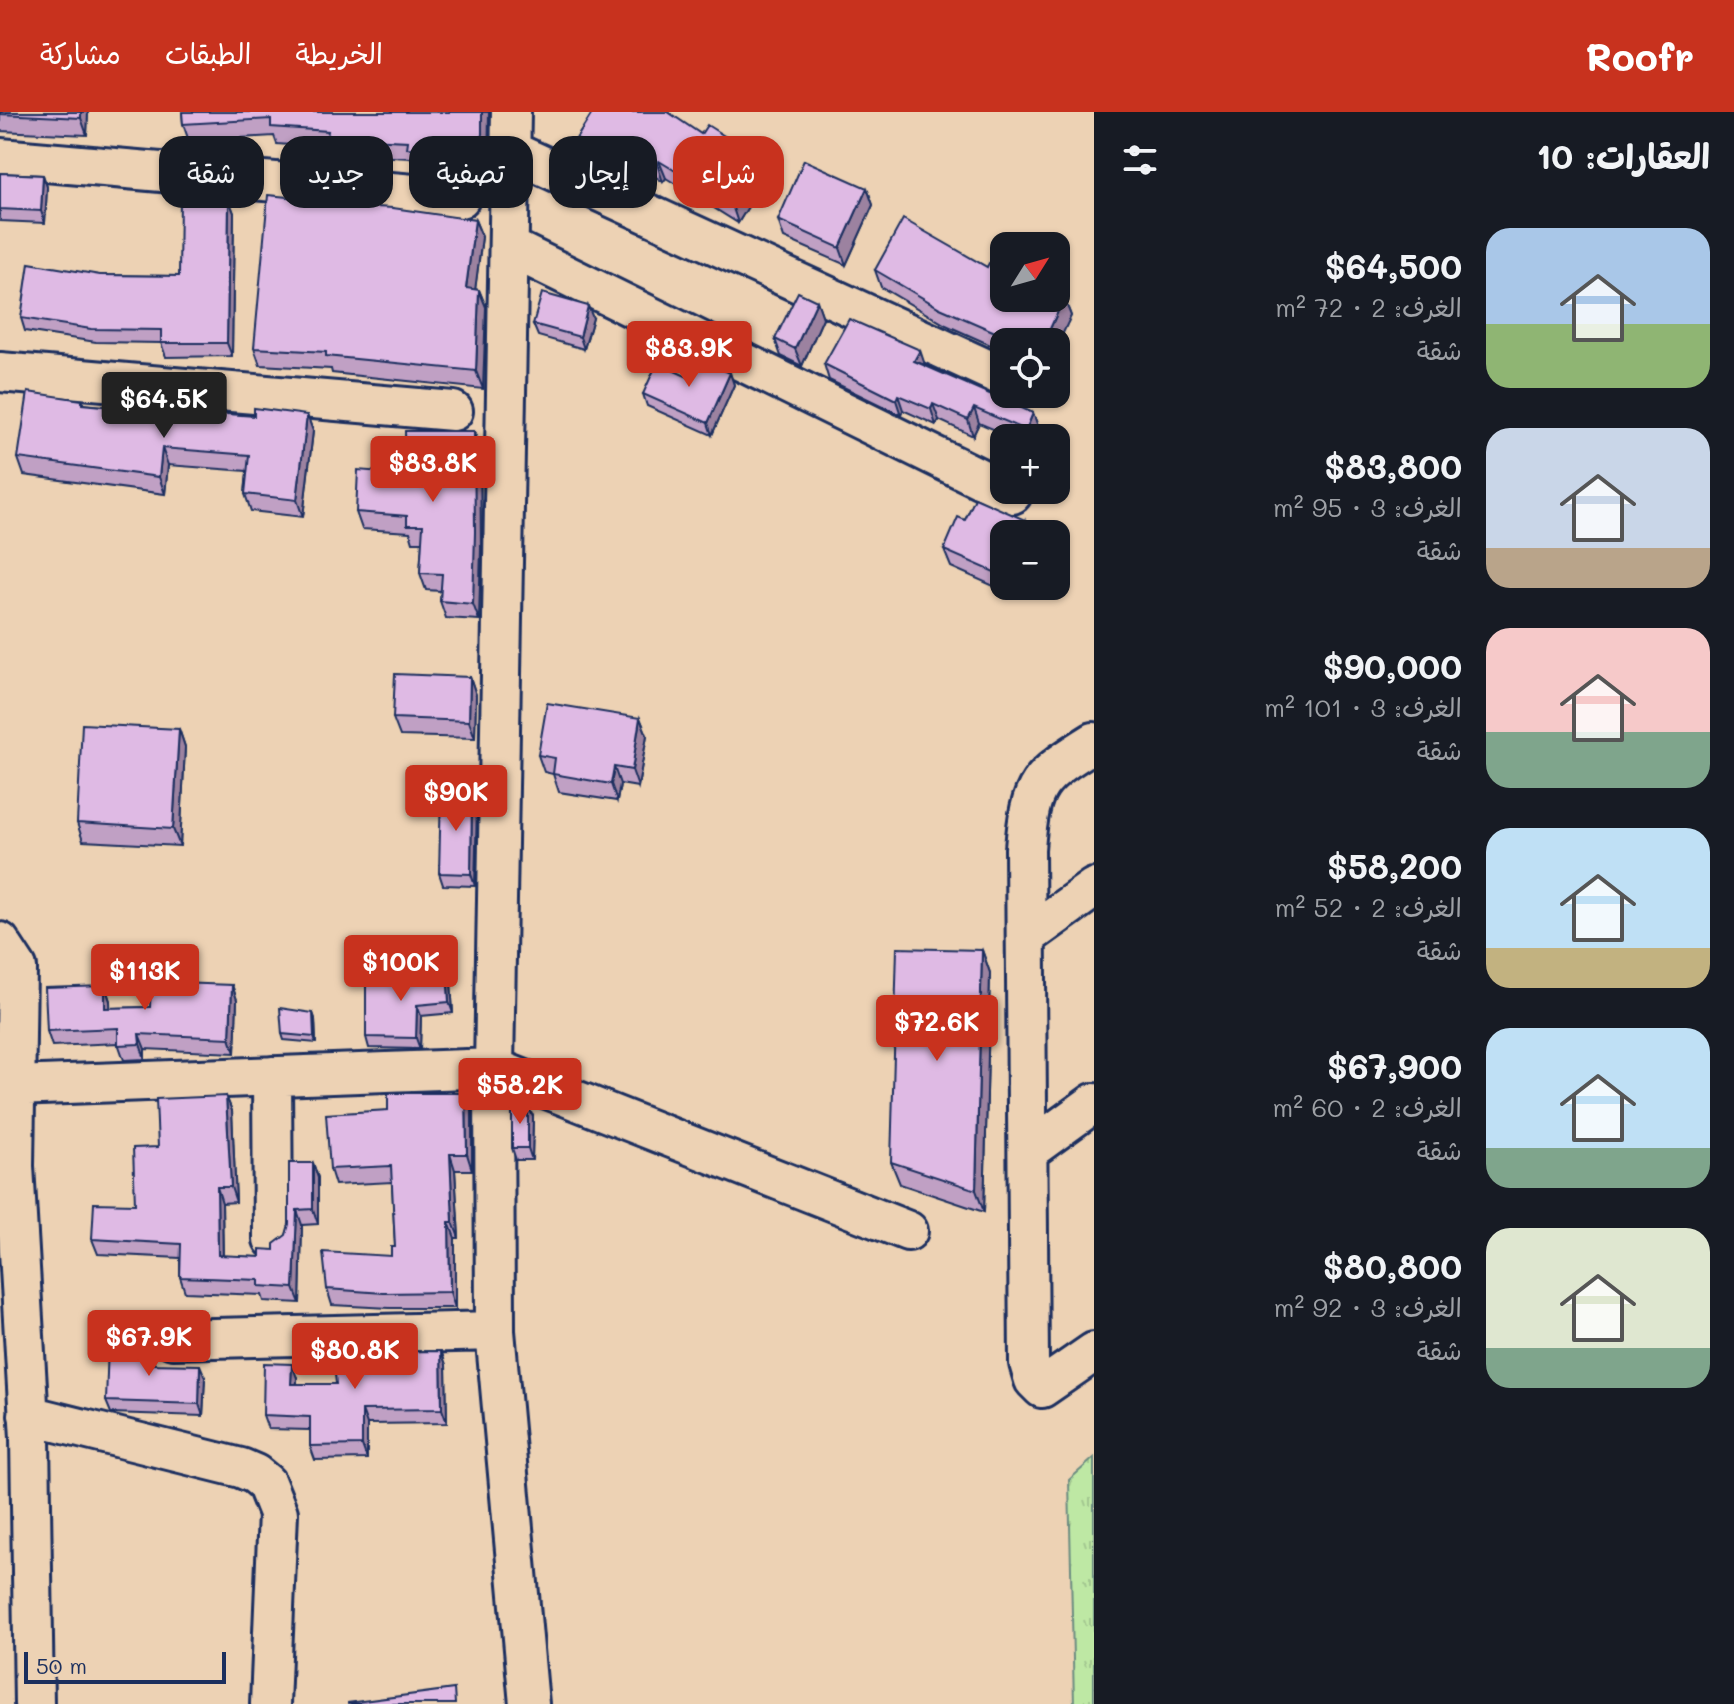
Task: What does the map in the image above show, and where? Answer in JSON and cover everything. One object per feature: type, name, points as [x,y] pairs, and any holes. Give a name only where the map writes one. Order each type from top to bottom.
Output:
[{"type":"street","points":[[511,112],[511,136]]},
{"type":"street","points":[[0,158],[409,194]]},
{"type":"street","points":[[533,161],[990,371]]},
{"type":"street","points":[[510,208],[494,1068],[495,1331],[529,1704]]},
{"type":"street","points":[[509,247],[990,483]]},
{"type":"street","points":[[0,372],[453,411]]},
{"type":"street","points":[[1094,742],[1049,772],[1034,793],[1028,811],[1025,849],[1029,1363],[1034,1380],[1042,1388],[1094,1352]]},
{"type":"street","points":[[1026,937],[1094,888]]},
{"type":"street","points":[[0,942],[17,968],[15,1086],[7,1166],[28,1415],[34,1704]]},
{"type":"street","points":[[15,1086],[494,1068],[908,1231]]},
{"type":"street","points":[[272,1076],[273,1239]]},
{"type":"street","points":[[1028,1151],[1094,1103]]},
{"type":"street","points":[[173,1339],[495,1331]]},
{"type":"street","points":[[28,1415],[241,1468],[266,1483],[278,1513],[270,1704]]},
{"type":"green space","points":[[1094,1458],[1094,1704],[1074,1704],[1069,1480]]},
{"type":"building","points":[[81,112],[81,118],[0,114]]},
{"type":"building","points":[[182,112],[482,112],[482,136],[409,136],[409,148],[408,141],[393,140],[393,136],[327,136],[328,131],[271,127],[271,119],[183,124]]},
{"type":"building","points":[[593,112],[668,112],[701,134],[707,125],[724,136],[673,136],[673,169],[659,161],[657,164],[657,136],[578,136]]},
{"type":"building","points":[[804,160],[867,188],[840,248],[778,220]]},
{"type":"building","points":[[0,173],[43,175],[41,211],[0,209]]},
{"type":"building","points":[[268,195],[280,196],[280,208],[393,208],[475,220],[466,288],[479,290],[476,371],[326,356],[326,352],[254,348]]},
{"type":"building","points":[[180,208],[229,208],[227,343],[161,343],[161,330],[91,329],[21,318],[29,263],[100,275],[179,276]]},
{"type":"building","points":[[903,219],[987,267],[990,263],[990,312],[1058,312],[1050,328],[990,330],[940,308],[875,270]]},
{"type":"building","points":[[798,292],[817,301],[795,349],[775,339]]},
{"type":"building","points":[[542,293],[588,306],[580,337],[533,324]]},
{"type":"building","points":[[849,319],[920,350],[914,361],[990,394],[990,408],[1022,408],[1033,413],[1028,424],[1012,424],[974,408],[968,420],[933,404],[931,409],[898,395],[896,400],[824,364]]},
{"type":"building","points":[[699,359],[730,373],[708,423],[643,394],[657,363],[690,378]]},
{"type":"building","points":[[28,392],[82,400],[82,404],[185,414],[185,411],[254,416],[254,408],[307,415],[297,500],[245,494],[249,455],[162,448],[159,477],[18,458]]},
{"type":"building","points":[[405,431],[474,431],[473,604],[440,601],[442,574],[420,573],[423,525],[407,525],[407,516],[356,512],[358,470],[406,474]]},
{"type":"building","points":[[975,498],[1025,520],[990,520],[990,570],[944,550],[958,517],[965,520]]},
{"type":"building","points":[[395,674],[470,677],[469,721],[393,718]]},
{"type":"building","points":[[547,703],[640,718],[632,770],[614,767],[611,784],[553,774],[555,758],[538,755]]},
{"type":"building","points":[[82,724],[179,729],[173,829],[77,823]]},
{"type":"building","points":[[441,791],[472,793],[471,874],[439,873]]},
{"type":"building","points":[[897,948],[982,950],[976,1190],[891,1162]]},
{"type":"building","points":[[447,972],[449,1002],[417,1005],[416,1038],[366,1037],[366,978],[423,978],[423,974]]},
{"type":"building","points":[[151,982],[232,985],[230,1038],[139,1034],[140,1044],[118,1045],[118,1028],[47,1031],[45,988],[105,986],[105,1008],[150,1007]]},
{"type":"building","points":[[280,1008],[313,1013],[314,1037],[282,1034]]},
{"type":"building","points":[[388,1093],[466,1093],[467,1154],[450,1154],[453,1222],[449,1222],[450,1292],[384,1293],[327,1289],[323,1252],[391,1256],[391,1247],[395,1247],[391,1166],[330,1169],[326,1114],[388,1110]]},
{"type":"building","points":[[226,1096],[231,1187],[217,1187],[218,1255],[260,1257],[260,1249],[274,1250],[274,1244],[286,1235],[289,1224],[289,1163],[313,1163],[313,1209],[297,1210],[294,1288],[259,1286],[259,1280],[180,1277],[181,1244],[92,1239],[94,1203],[135,1204],[133,1148],[158,1147],[156,1099]]},
{"type":"building","points":[[512,1105],[528,1105],[528,1148],[512,1148]]},
{"type":"building","points":[[366,1342],[366,1352],[441,1351],[442,1409],[362,1410],[362,1445],[310,1446],[310,1417],[263,1415],[264,1363],[292,1364],[291,1384],[336,1384],[332,1345]]},
{"type":"building","points":[[108,1345],[150,1347],[150,1364],[200,1365],[199,1404],[106,1401]]},
{"type":"building","points":[[454,1689],[455,1704],[348,1704],[348,1703]]}]
